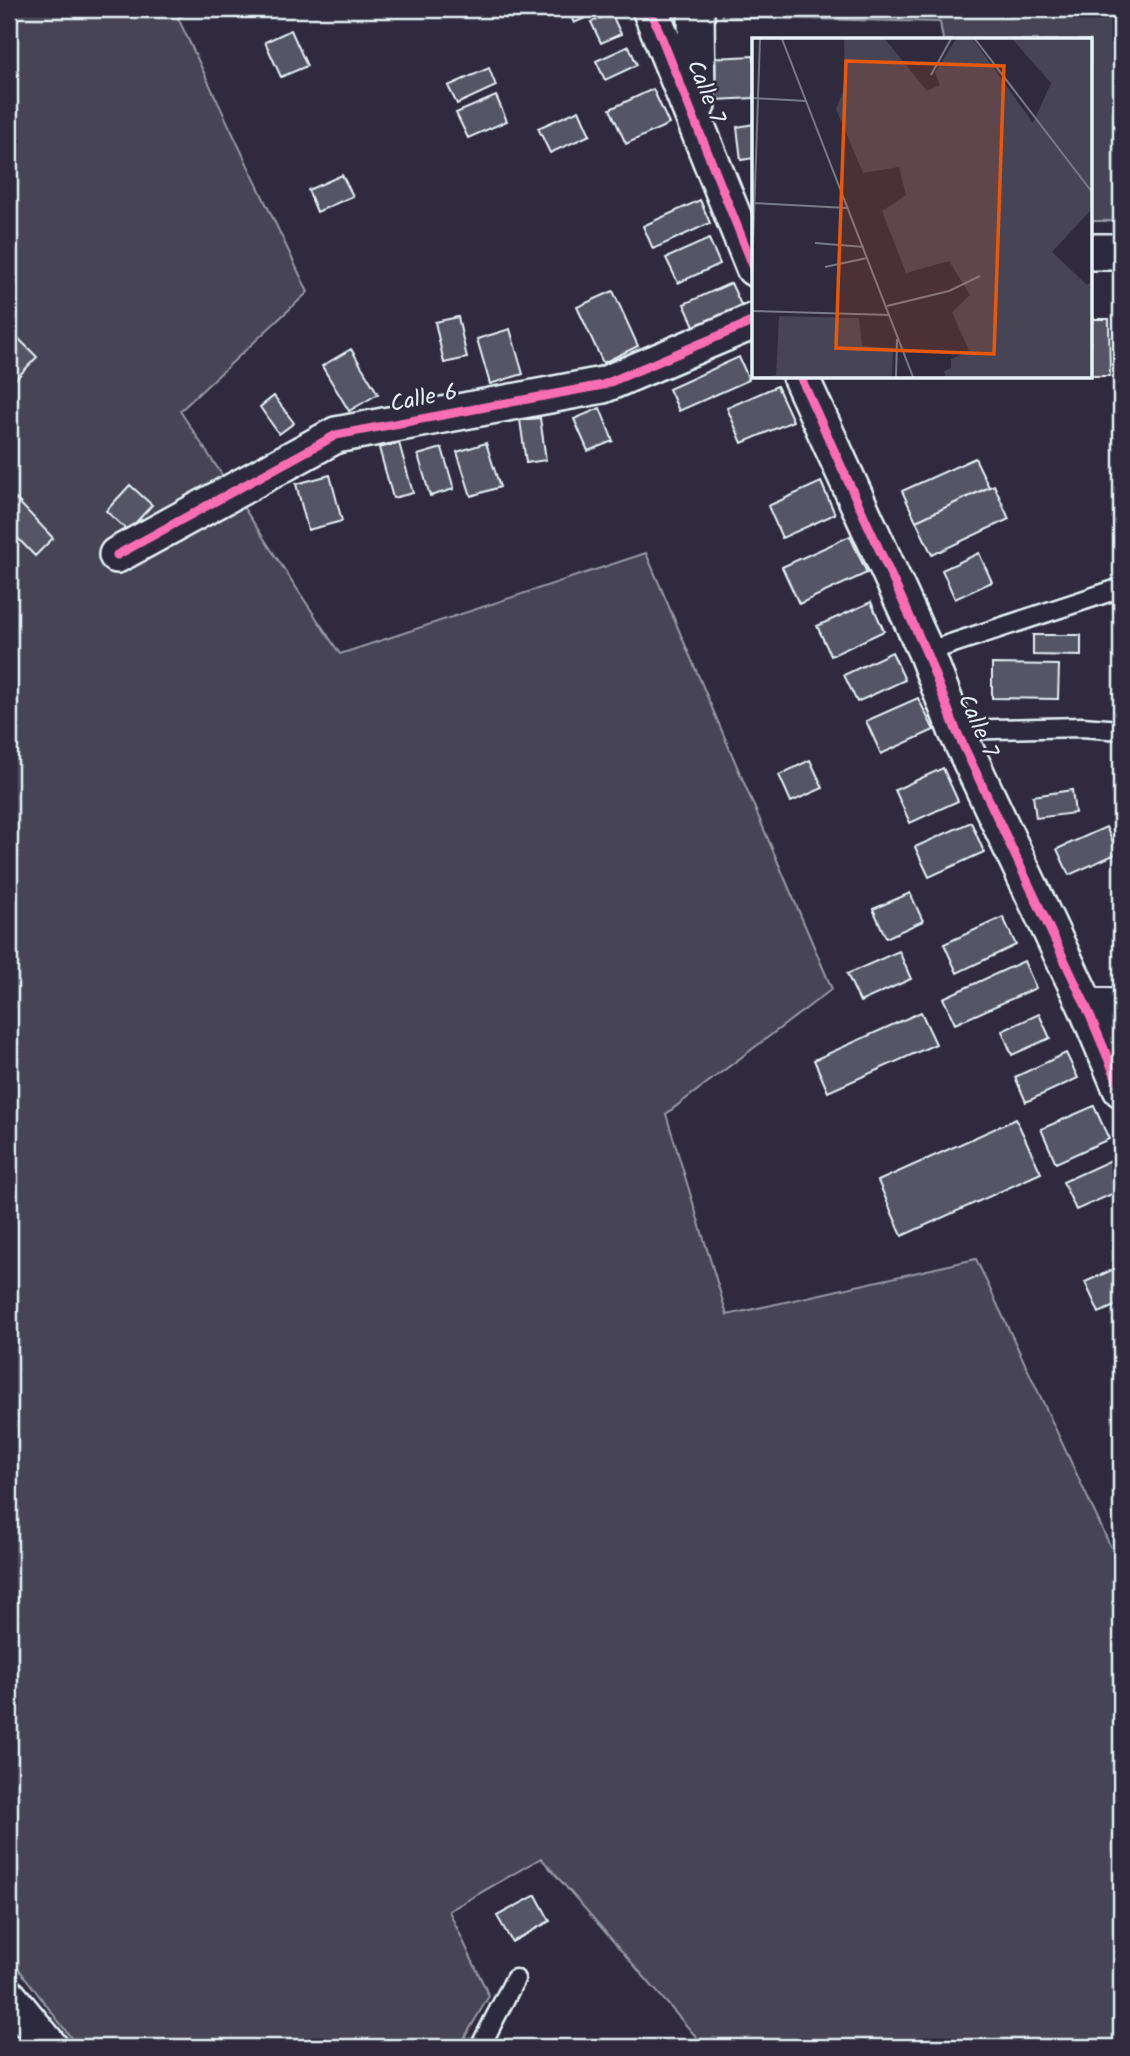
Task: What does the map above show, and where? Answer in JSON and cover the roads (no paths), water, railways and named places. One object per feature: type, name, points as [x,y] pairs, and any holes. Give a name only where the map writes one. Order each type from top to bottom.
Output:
[{"type":"street","name":"Calle 7","points":[[650,9],[752,259]]},
{"type":"street","points":[[696,9],[697,122]]},
{"type":"street","points":[[1092,252],[1121,252]]},
{"type":"street","name":"Calle 6","points":[[117,555],[336,435],[603,385],[752,322]]},
{"type":"street","name":"Calle 7","points":[[801,378],[926,652],[956,730],[1086,1006],[1121,1089]]},
{"type":"street","points":[[1086,1006],[1121,1007]]},
{"type":"street","points":[[9,1997],[50,2047]]},
{"type":"lane","points":[[926,652],[1121,588]]},
{"type":"lane","points":[[956,730],[1082,726],[1121,730]]},
{"type":"lane","points":[[480,2047],[514,1979]]}]
